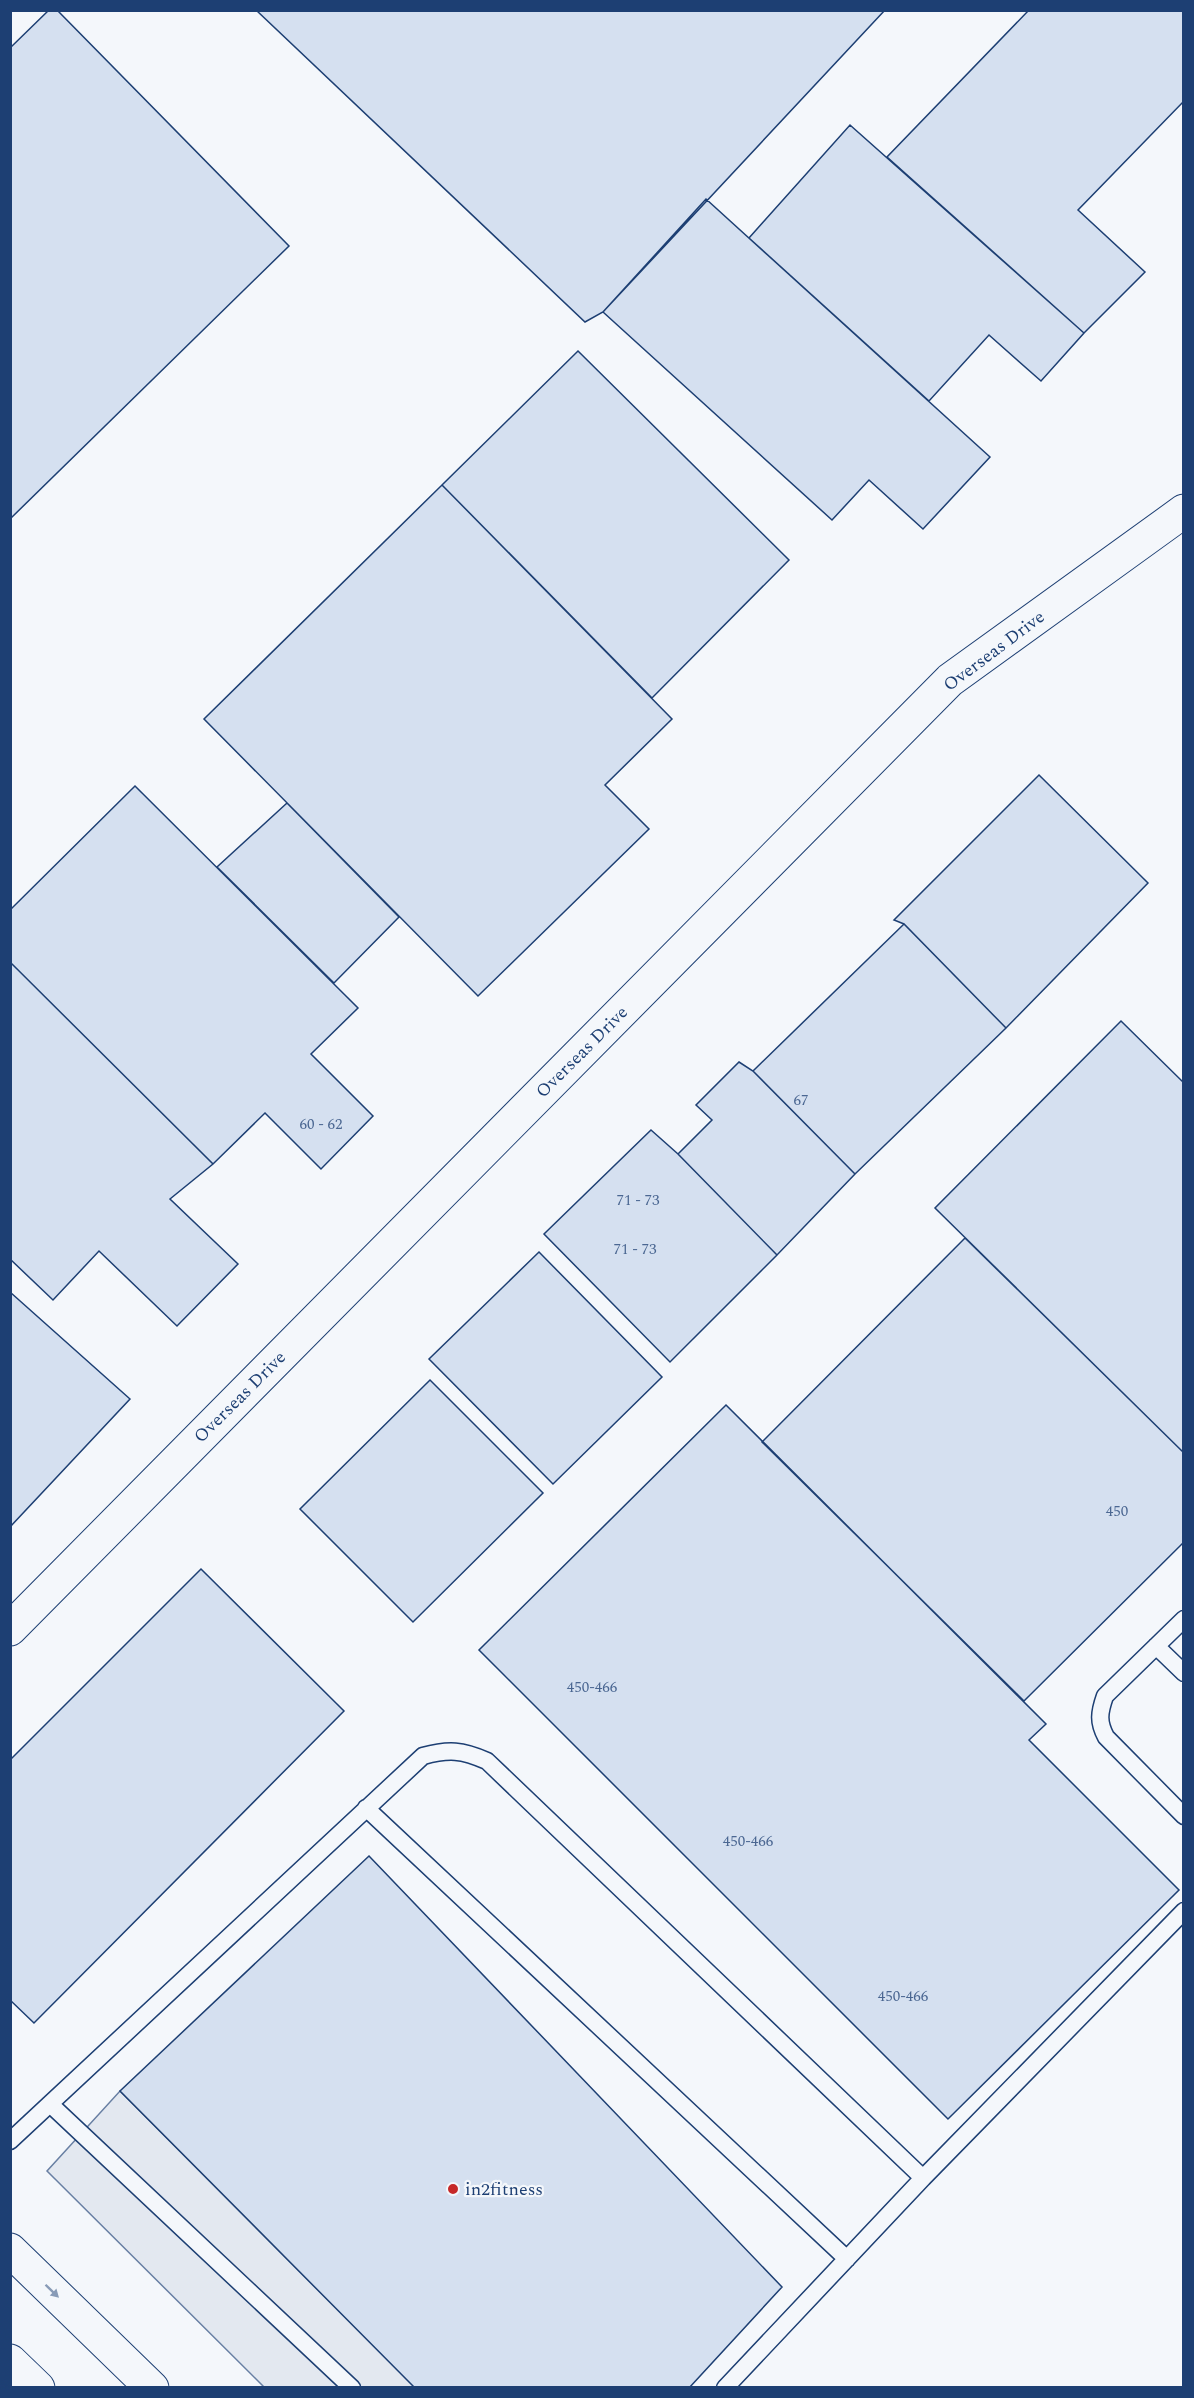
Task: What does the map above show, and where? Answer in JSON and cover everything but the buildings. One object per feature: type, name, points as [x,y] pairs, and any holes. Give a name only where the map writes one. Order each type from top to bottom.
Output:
[{"type":"main road","name":"Overseas Drive","points":[[10,1629],[950,680],[1184,512]]},
{"type":"main road","points":[[10,2250],[152,2388]]},
{"type":"main road","points":[[10,2361],[38,2388]]},
{"type":"lane","points":[[1184,1619],[1105,1696],[1100,1710],[1099,1724],[1106,1737],[1184,1816]]},
{"type":"lane","points":[[1156,1646],[1184,1673]]},
{"type":"lane","points":[[10,2141],[423,1756],[442,1751],[466,1751],[487,1761],[923,2178]]},
{"type":"lane","points":[[366,1808],[847,2259]]},
{"type":"lane","points":[[725,2388],[923,2178],[1184,1911]]},
{"type":"lane","points":[[50,2104],[352,2388]]},
{"type":"shaded area","points":[[120,2091],[415,2387],[264,2387],[47,2171]]},
{"type":"place","name":"in2fitness","points":[[453,2189]]}]
